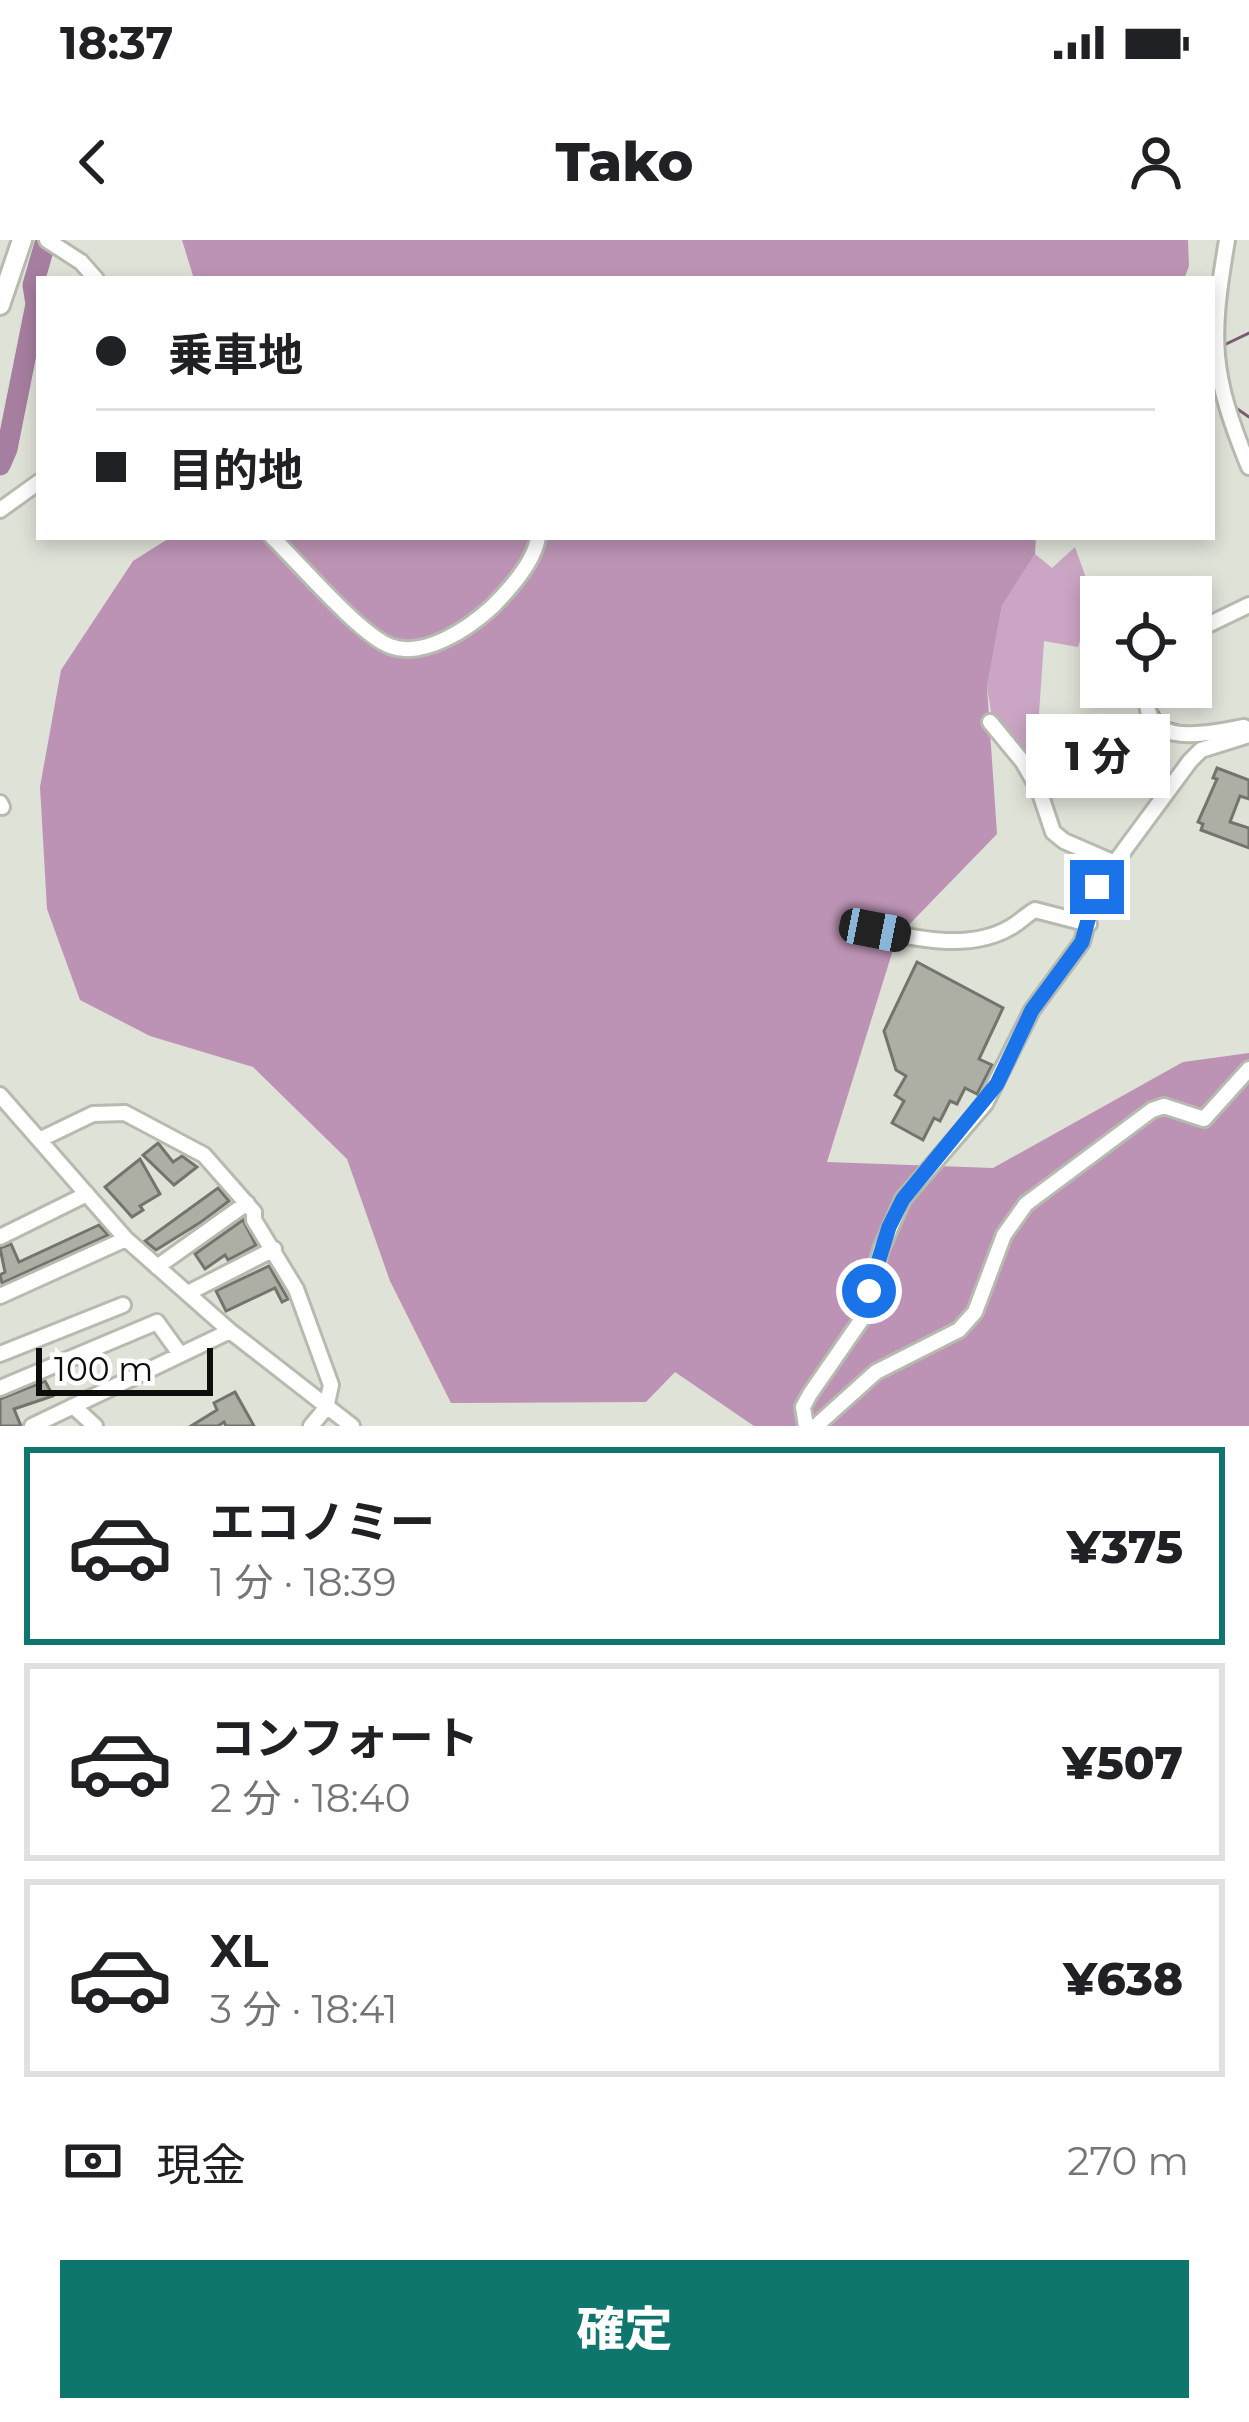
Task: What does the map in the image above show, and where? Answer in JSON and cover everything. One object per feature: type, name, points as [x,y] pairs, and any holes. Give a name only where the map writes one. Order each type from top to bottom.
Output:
[{"type":"main road","points":[[0,305],[22,240]]},
{"type":"street","points":[[1215,328],[1227,240]]},
{"type":"street","points":[[49,241],[93,276]]},
{"type":"street","points":[[1215,363],[1249,467]]},
{"type":"street","points":[[0,509],[36,484]]},
{"type":"street","points":[[275,540],[362,625],[390,646],[410,648],[440,642],[478,620],[500,599],[536,550],[538,540]]},
{"type":"street","points":[[1212,622],[1249,604]]},
{"type":"street","points":[[1148,708],[1159,726],[1169,731],[1202,736],[1249,731]]},
{"type":"street","points":[[990,722],[1023,762],[1039,790],[1053,832],[1117,864]]},
{"type":"street","points":[[806,1426],[803,1407],[862,1319],[881,1249],[903,1199],[985,1104],[1032,1010],[1082,942],[1092,895],[1190,761],[1201,750],[1249,731]]},
{"type":"street","points":[[875,930],[970,940],[1015,926],[1035,910],[1089,924]]},
{"type":"street","points":[[816,1426],[876,1372],[959,1330],[974,1312],[1004,1235],[1026,1204],[1060,1175],[1152,1110],[1164,1106],[1204,1119],[1249,1069]]},
{"type":"street","points":[[0,1095],[6,1112],[41,1139],[126,1239],[230,1331],[352,1426]]},
{"type":"street","points":[[41,1139],[93,1114],[125,1113],[204,1154],[247,1203],[296,1289],[331,1384],[326,1408],[310,1426]]},
{"type":"street","points":[[0,1237],[87,1194]]},
{"type":"street","points":[[157,1267],[247,1203]]},
{"type":"street","points":[[0,1297],[126,1239]]},
{"type":"street","points":[[188,1293],[274,1250]]},
{"type":"street","points":[[0,1354],[123,1305]]},
{"type":"street","points":[[0,1388],[157,1322],[180,1354]]},
{"type":"street","points":[[32,1426],[230,1331]]},
{"type":"street","points":[[73,1406],[95,1426]]},
{"type":"shaded area","points":[[182,240],[1188,240],[1189,266],[1185,276],[193,276]]},
{"type":"shaded area","points":[[166,540],[1036,540],[1035,554],[1002,606],[987,687],[997,834],[897,937],[827,1162],[993,1168],[1183,1062],[1249,1053],[1249,1426],[754,1426],[675,1372],[646,1402],[451,1403],[390,1281],[347,1159],[253,1067],[150,1036],[80,1000],[47,909],[40,787],[61,670],[133,561]]},
{"type":"shaded area","points":[[1075,547],[1085,576],[1080,576],[1080,641],[1078,647],[1044,641],[1039,714],[1045,754],[1021,753],[992,718],[987,687],[1002,606],[1035,554],[1052,568]]},
{"type":"building","points":[[1217,768],[1249,780],[1249,799],[1240,796],[1230,822],[1249,828],[1249,848],[1201,830],[1203,824],[1198,822],[1217,779],[1213,778]]},
{"type":"building","points":[[917,962],[1003,1008],[979,1059],[992,1065],[977,1094],[965,1088],[957,1104],[950,1101],[940,1121],[934,1118],[923,1140],[892,1123],[904,1101],[895,1095],[906,1076],[896,1070],[884,1031]]},
{"type":"building","points":[[158,1143],[173,1162],[182,1156],[197,1167],[174,1185],[143,1155]]},
{"type":"building","points":[[140,1159],[160,1194],[132,1217],[105,1187]]},
{"type":"building","points":[[218,1188],[229,1201],[201,1222],[156,1250],[145,1241]]},
{"type":"building","points":[[243,1220],[256,1245],[228,1260],[225,1255],[205,1269],[195,1254]]},
{"type":"building","points":[[99,1225],[108,1235],[2,1283],[0,1275],[5,1272],[0,1248],[11,1244],[19,1262]]},
{"type":"building","points":[[269,1266],[288,1299],[282,1302],[275,1288],[226,1311],[216,1291]]},
{"type":"building","points":[[45,1381],[53,1396],[14,1409],[21,1426],[0,1426],[0,1399]]},
{"type":"building","points":[[235,1392],[254,1426],[226,1426],[224,1422],[191,1426],[217,1410],[214,1403]]},
{"type":"waterway","points":[[0,465],[36,304],[33,285],[46,240]]},
{"type":"waterway","points":[[1224,345],[1249,333]]},
{"type":"waterway","points":[[1236,408],[1249,417]]},
{"type":"waterway","points":[[1212,631],[1249,614]]},
{"type":"waterway","points":[[1156,708],[1163,721],[1188,728]]},
{"type":"waterway","points":[[1227,723],[1249,720]]},
{"type":"route","points":[[869,1291],[903,1199],[985,1104],[1032,1010],[1082,942],[1097,887]]}]
